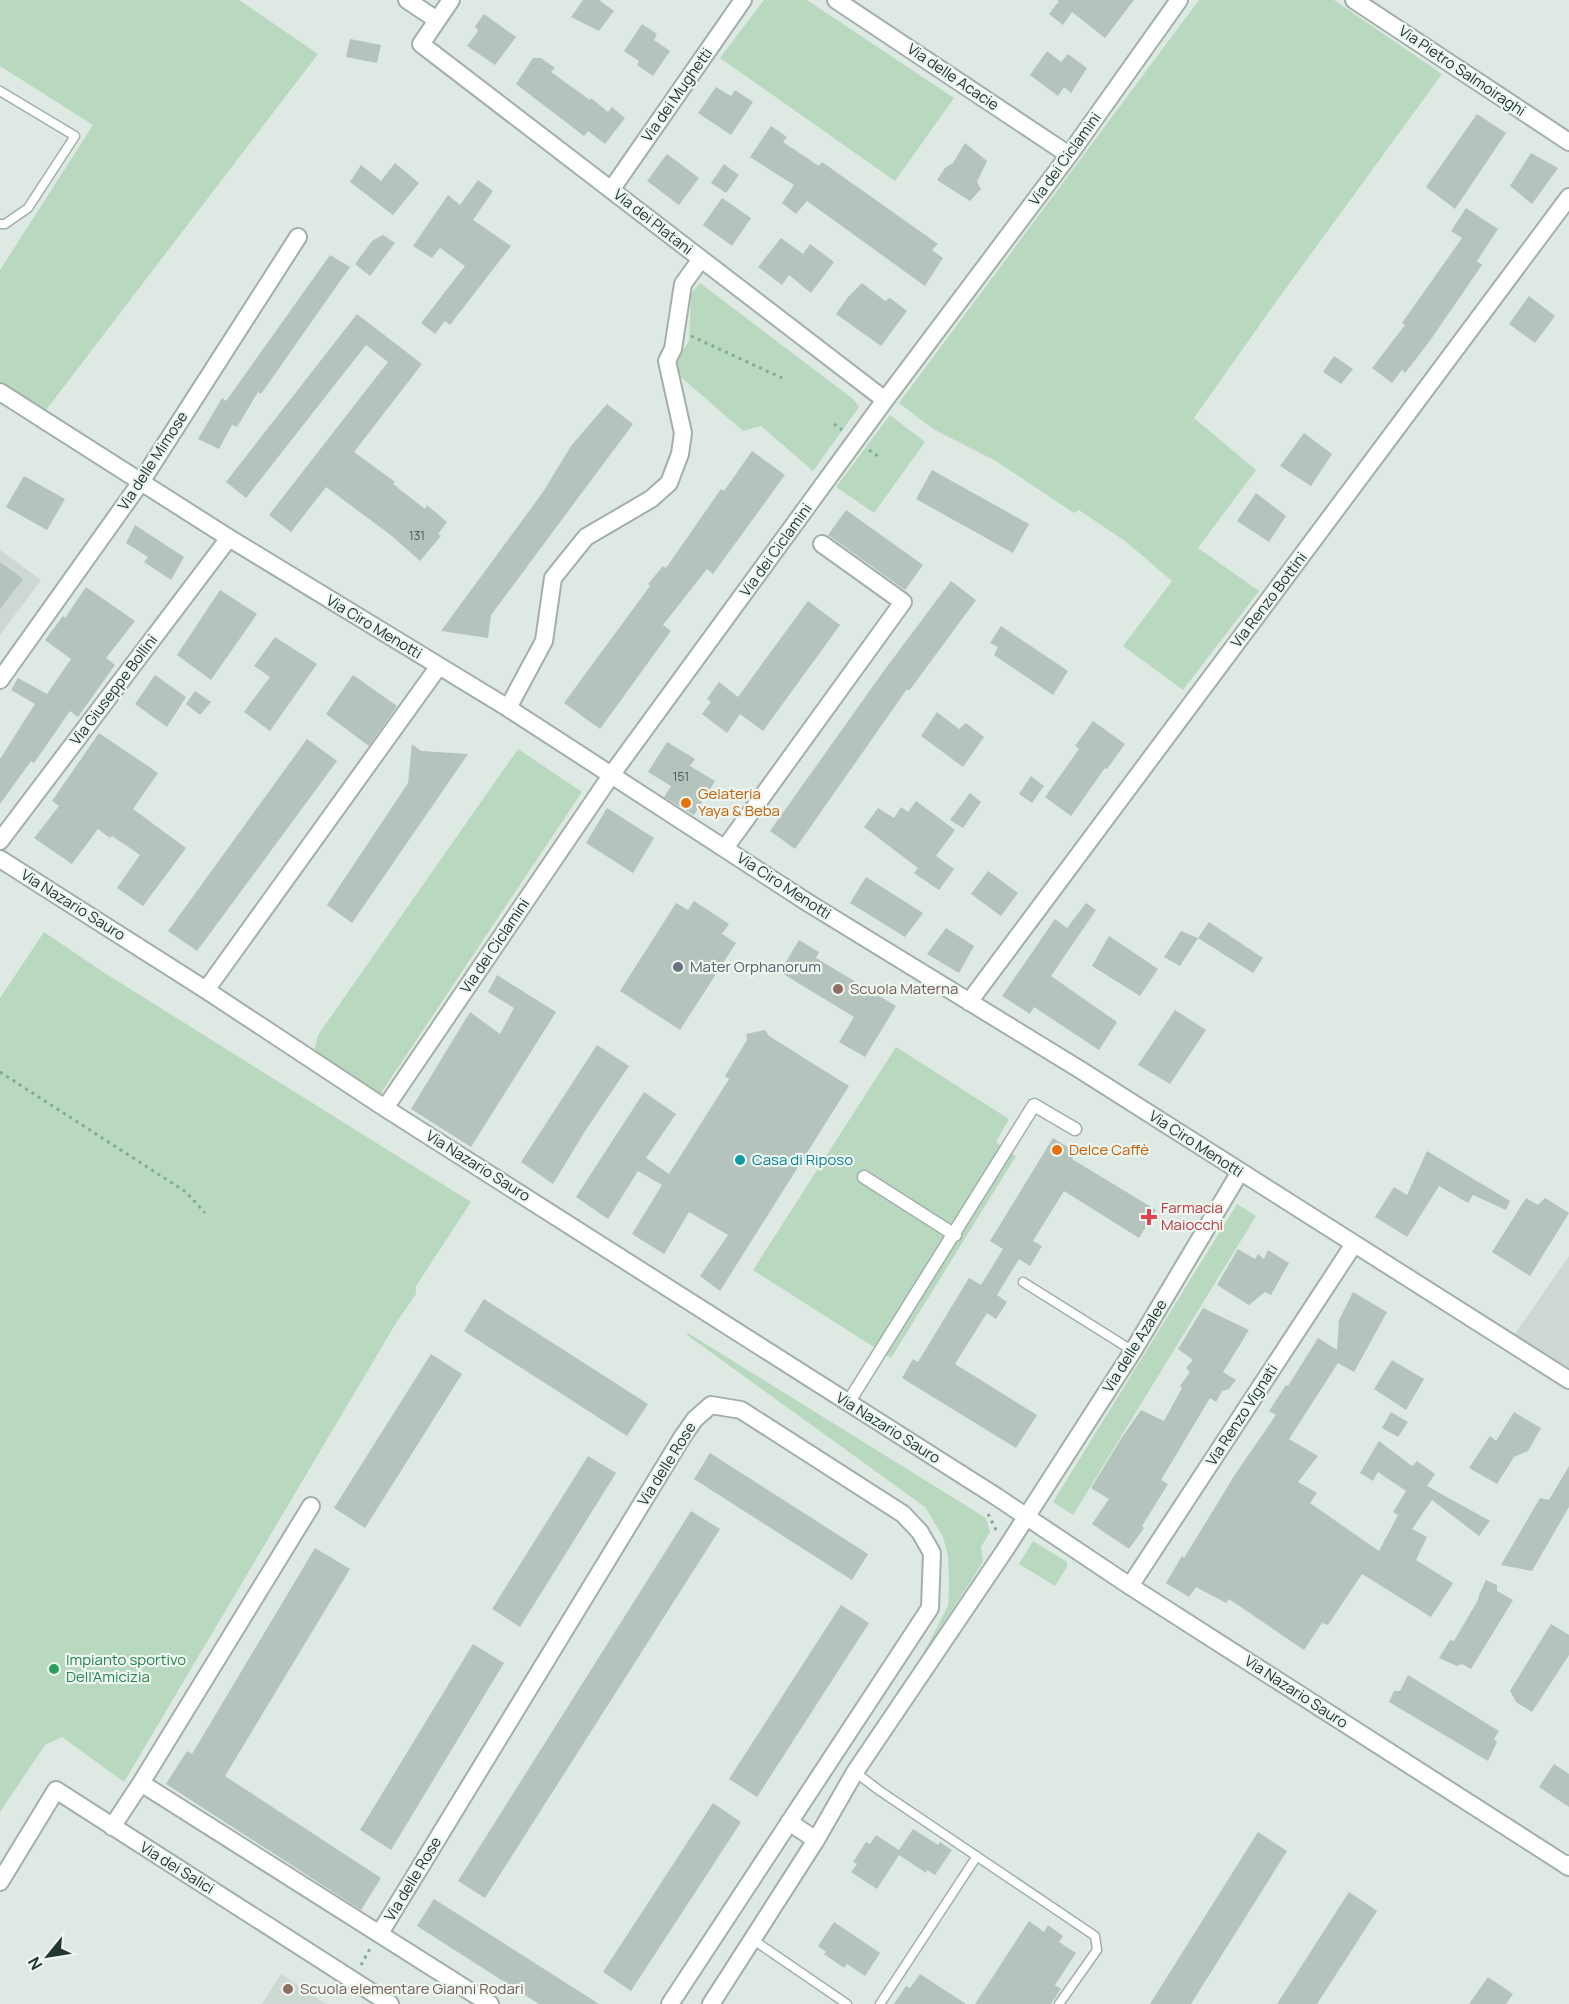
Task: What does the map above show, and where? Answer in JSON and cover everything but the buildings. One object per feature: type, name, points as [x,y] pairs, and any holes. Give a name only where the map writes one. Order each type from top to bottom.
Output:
[{"type":"street","points":[[407,0],[437,20],[451,0]]},
{"type":"street","name":"Via dei Mughetti","points":[[611,190],[743,0]]},
{"type":"street","name":"Via delle Acacie","points":[[837,0],[1069,155]]},
{"type":"street","name":"Via dei Ciclamini","points":[[385,1108],[612,774],[885,400],[1069,155],[1179,0]]},
{"type":"street","name":"Via Pietro Salmoiraghi","points":[[1354,0],[1569,142]]},
{"type":"street","name":"Via dei Platani","points":[[437,20],[421,44],[885,400]]},
{"type":"street","name":"Via Renzo Bottini","points":[[969,1002],[1569,197]]},
{"type":"street","name":"Via delle Mimose","points":[[0,680],[141,482],[298,237]]},
{"type":"street","points":[[508,708],[544,641],[553,578],[586,537],[651,499],[669,483],[681,454],[683,433],[667,361],[673,349],[683,284],[701,259]]},
{"type":"street","name":"Via Ciro Menotti","points":[[0,392],[229,538],[508,708],[725,848],[1079,1069],[1569,1380]]},
{"type":"street","name":"Via Giuseppe Bollini","points":[[0,841],[229,538]]},
{"type":"street","points":[[725,848],[903,602],[822,544]]},
{"type":"street","points":[[206,990],[439,666]]},
{"type":"street","name":"Via Nazario Sauro","points":[[0,859],[1568,1866]]},
{"type":"street","points":[[848,1403],[1034,1105],[1075,1129]]},
{"type":"street","name":"Via delle Azalee","points":[[1026,1516],[1133,1351],[1240,1172]]},
{"type":"street","points":[[864,1177],[955,1234]]},
{"type":"street","name":"Via Renzo Vignati","points":[[1130,1586],[1354,1244]]},
{"type":"street","name":"Via delle Rose","points":[[380,1933],[683,1436],[695,1419],[711,1405],[741,1410],[903,1514],[920,1532],[932,1553],[930,1608],[669,2004]]},
{"type":"street","points":[[112,1827],[311,1506]]},
{"type":"street","points":[[711,2004],[816,1840],[855,1772],[1026,1516]]},
{"type":"street","name":"Via delle Rose","points":[[141,1783],[490,2004]]},
{"type":"street","name":"Via dei Salici","points":[[0,1882],[56,1790],[390,2004]]},
{"type":"street","points":[[789,1822],[816,1840]]},
{"type":"lane","points":[[0,91],[75,136],[28,208],[5,224],[0,224]]},
{"type":"lane","points":[[1023,1282],[1133,1351]]},
{"type":"lane","points":[[855,1772],[1095,1936],[1097,1950],[1059,2004]]},
{"type":"lane","points":[[880,2004],[977,1856]]},
{"type":"lane","points":[[752,1939],[847,2004]]},
{"type":"path","points":[[676,329],[782,378]]},
{"type":"path","points":[[0,1072],[186,1192],[205,1213]]},
{"type":"path","points":[[352,1980],[380,1933]]},
{"type":"shaded area","points":[[0,550],[41,580],[0,635]]},
{"type":"shaded area","points":[[1569,1256],[1569,1368],[1515,1334]]},
{"type":"shaded area","name":"Scuola elementare Gianni Rodari","points":[[281,1974],[326,2004],[262,2004]]},
{"type":"green space","points":[[0,0],[239,0],[318,54],[43,414],[0,387],[0,270],[93,125],[0,66]]},
{"type":"green space","points":[[764,0],[807,0],[954,98],[895,181],[720,58]]},
{"type":"green space","points":[[1199,0],[1334,0],[1442,74],[1194,418],[1256,470],[1198,548],[1259,591],[1183,690],[1123,646],[1172,581],[1125,541],[1079,510],[1074,513],[996,461],[933,429],[899,403]]},
{"type":"green space","points":[[700,283],[853,399],[859,407],[813,471],[761,426],[743,431],[675,372],[679,355],[689,341],[691,294]]},
{"type":"green space","points":[[890,415],[925,442],[874,513],[836,487]]},
{"type":"green space","points":[[518,749],[582,792],[377,1099],[313,1056],[318,1035]]},
{"type":"green space","points":[[44,932],[103,972],[471,1202],[416,1286],[416,1294],[396,1323],[124,1782],[62,1737],[45,1745],[0,1812],[0,998]]},
{"type":"green space","points":[[896,1047],[1009,1119],[996,1142],[1016,1156],[891,1358],[753,1270]]},
{"type":"green space","points":[[1237,1204],[1256,1216],[1073,1515],[1053,1502]]},
{"type":"green space","points":[[688,1333],[986,1518],[990,1532],[981,1547],[983,1562],[922,1656],[948,1606],[949,1585],[948,1556],[943,1537],[925,1507],[687,1335]]},
{"type":"green space","points":[[1033,1541],[1067,1562],[1067,1567],[1055,1586],[1019,1564]]},
{"type":"place","name":"Gelateria Yaya & Beba","points":[[686,803]]},
{"type":"place","name":"Mater Orphanorum","points":[[678,967]]},
{"type":"place","name":"Scuola Materna","points":[[838,989]]},
{"type":"place","name":"Delce Caffè","points":[[1057,1150]]},
{"type":"place","name":"Casa di Riposo","points":[[740,1160]]},
{"type":"place","name":"Farmacia Maiocchi","points":[[1149,1217]]},
{"type":"place","name":"Impianto sportivo Dell'Amicizia","points":[[54,1669]]},
{"type":"place","name":"Scuola elementare Gianni Rodari","points":[[288,1989]]}]
